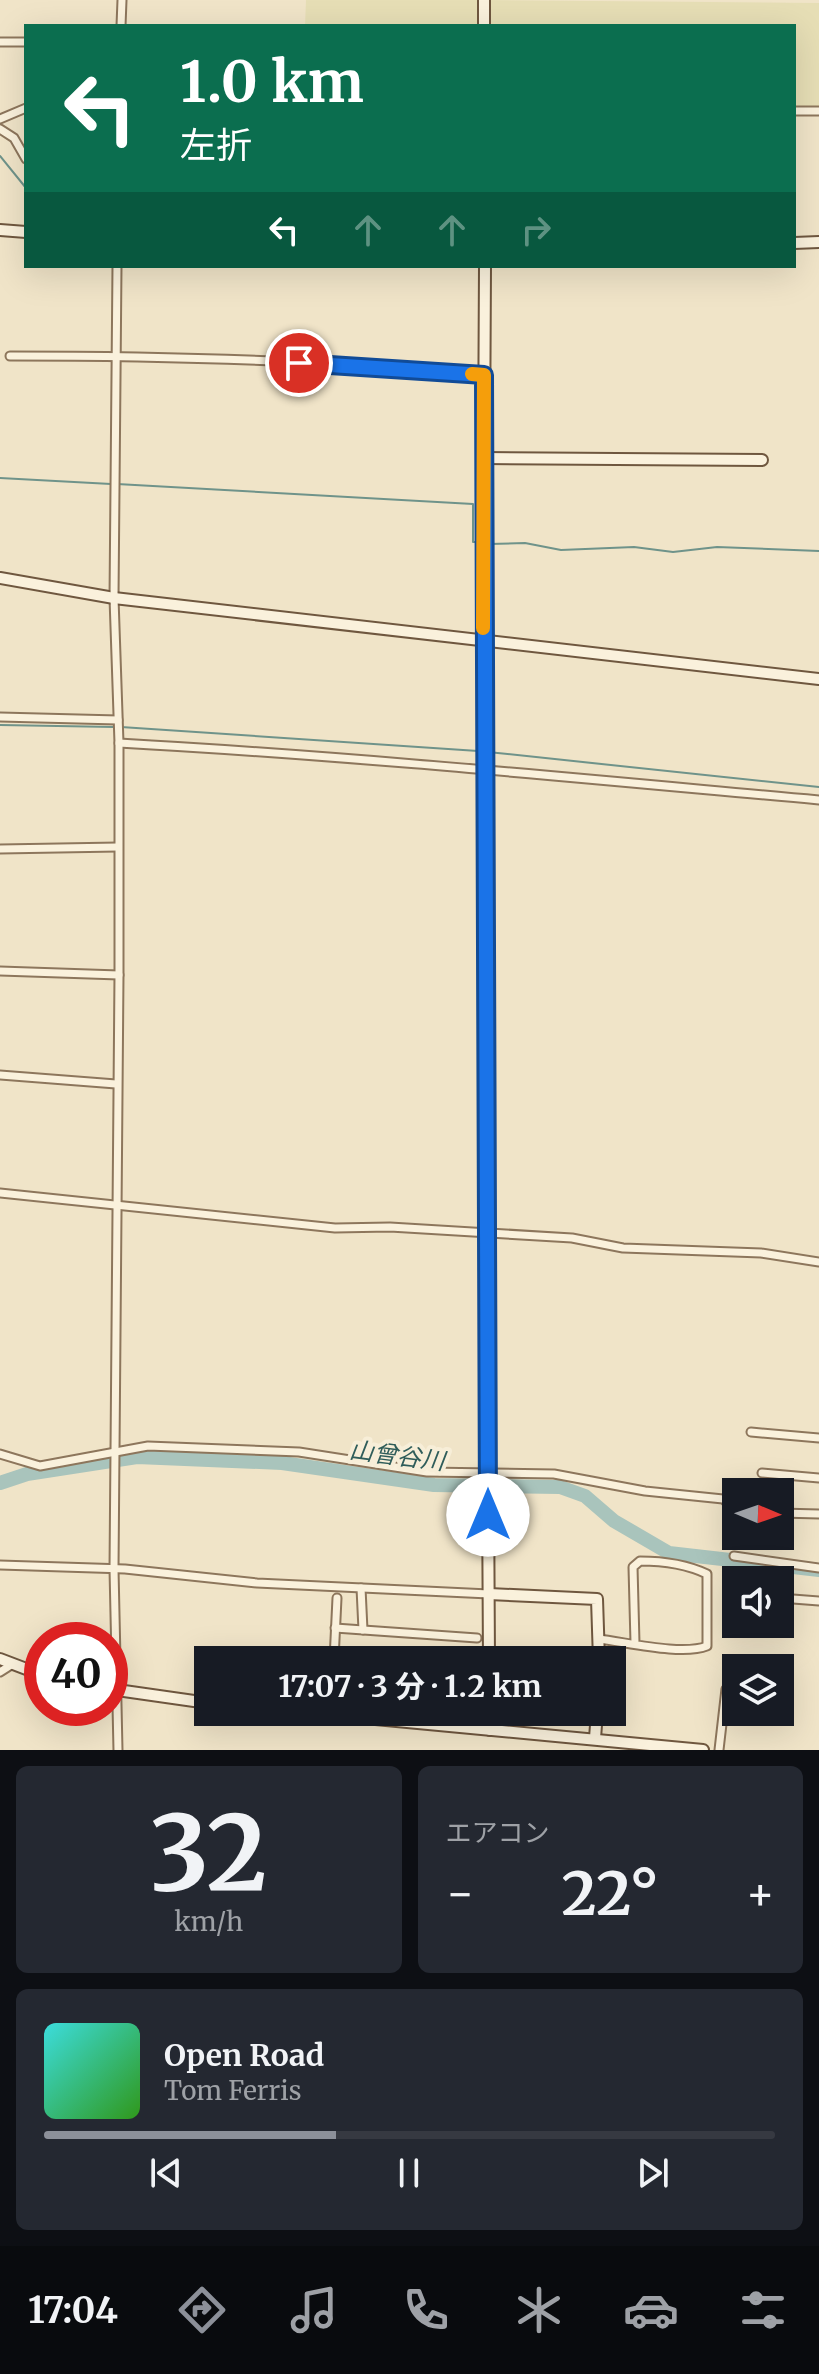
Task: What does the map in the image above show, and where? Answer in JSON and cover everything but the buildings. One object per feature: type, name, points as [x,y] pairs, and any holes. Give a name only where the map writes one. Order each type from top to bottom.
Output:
[{"type":"street","points":[[121,24],[122,0]]},
{"type":"street","points":[[484,0],[484,24]]},
{"type":"street","points":[[0,42],[24,42]]},
{"type":"street","points":[[0,119],[24,109]]},
{"type":"street","points":[[796,111],[819,111]]},
{"type":"street","points":[[0,129],[14,138],[24,156]]},
{"type":"street","points":[[0,230],[24,232]]},
{"type":"street","points":[[796,243],[819,242]]},
{"type":"street","points":[[113,1622],[119,975],[119,743],[114,598],[117,268]]},
{"type":"street","points":[[485,268],[483,770],[489,1235],[489,1646]]},
{"type":"street","points":[[10,356],[115,356],[398,367],[484,375]]},
{"type":"street","points":[[484,458],[762,460]]},
{"type":"street","points":[[0,578],[114,598],[819,679]]},
{"type":"street","points":[[0,717],[118,720]]},
{"type":"street","points":[[119,743],[378,759],[414,766],[819,800]]},
{"type":"street","points":[[0,849],[118,847]]},
{"type":"street","points":[[0,971],[119,975]]},
{"type":"street","points":[[0,1075],[116,1084]]},
{"type":"street","points":[[0,1193],[335,1228],[390,1227],[572,1238],[623,1248],[761,1253],[819,1262]]},
{"type":"street","points":[[751,1432],[819,1438]]},
{"type":"street","points":[[0,1454],[40,1466],[115,1458],[148,1446],[299,1452],[488,1483],[554,1474],[645,1491],[722,1499]]},
{"type":"street","points":[[762,1473],[819,1478]]},
{"type":"street","points":[[794,1513],[819,1514]]},
{"type":"street","points":[[734,1556],[819,1568]]},
{"type":"street","points":[[598,1639],[698,1650],[707,1646],[707,1574],[690,1566],[653,1561],[640,1561],[633,1567],[635,1643]]},
{"type":"street","points":[[0,1565],[114,1569],[212,1580],[597,1599],[598,1646]]},
{"type":"street","points":[[361,1588],[363,1630]]},
{"type":"street","points":[[334,1646],[337,1598]]},
{"type":"street","points":[[794,1599],[819,1601]]},
{"type":"street","points":[[335,1628],[477,1638]]},
{"type":"street","points":[[0,1659],[24,1669]]},
{"type":"street","points":[[0,1672],[11,1665]]},
{"type":"street","points":[[128,1692],[194,1701]]},
{"type":"street","points":[[719,1750],[722,1724]]},
{"type":"street","points":[[116,1726],[118,1750]]},
{"type":"street","points":[[450,1726],[703,1750]]},
{"type":"street","points":[[595,1738],[596,1726]]},
{"type":"shaded area","points":[[306,0],[478,0],[478,24],[305,24]]},
{"type":"shaded area","points":[[490,0],[819,3],[819,108],[796,108],[796,24],[489,24]]},
{"type":"waterway","points":[[0,156],[24,186]]},
{"type":"waterway","points":[[796,237],[805,238]]},
{"type":"waterway","points":[[0,478],[111,484]]},
{"type":"waterway","points":[[117,484],[473,504],[473,542],[477,542]]},
{"type":"waterway","points":[[489,544],[525,543],[561,550],[634,547],[673,552],[717,547],[819,551]]},
{"type":"waterway","points":[[0,725],[115,727]]},
{"type":"waterway","points":[[121,727],[478,751]]},
{"type":"waterway","points":[[488,752],[819,787]]},
{"type":"waterway","name":"山曾谷川","points":[[0,1483],[27,1474],[137,1457],[282,1463],[434,1485],[560,1487],[585,1496],[614,1521],[669,1553],[819,1570]]},
{"type":"slow traffic","points":[[472,374],[484,375],[483,628]]},
{"type":"route","points":[[299,363],[398,367],[484,375],[488,1515]]}]
